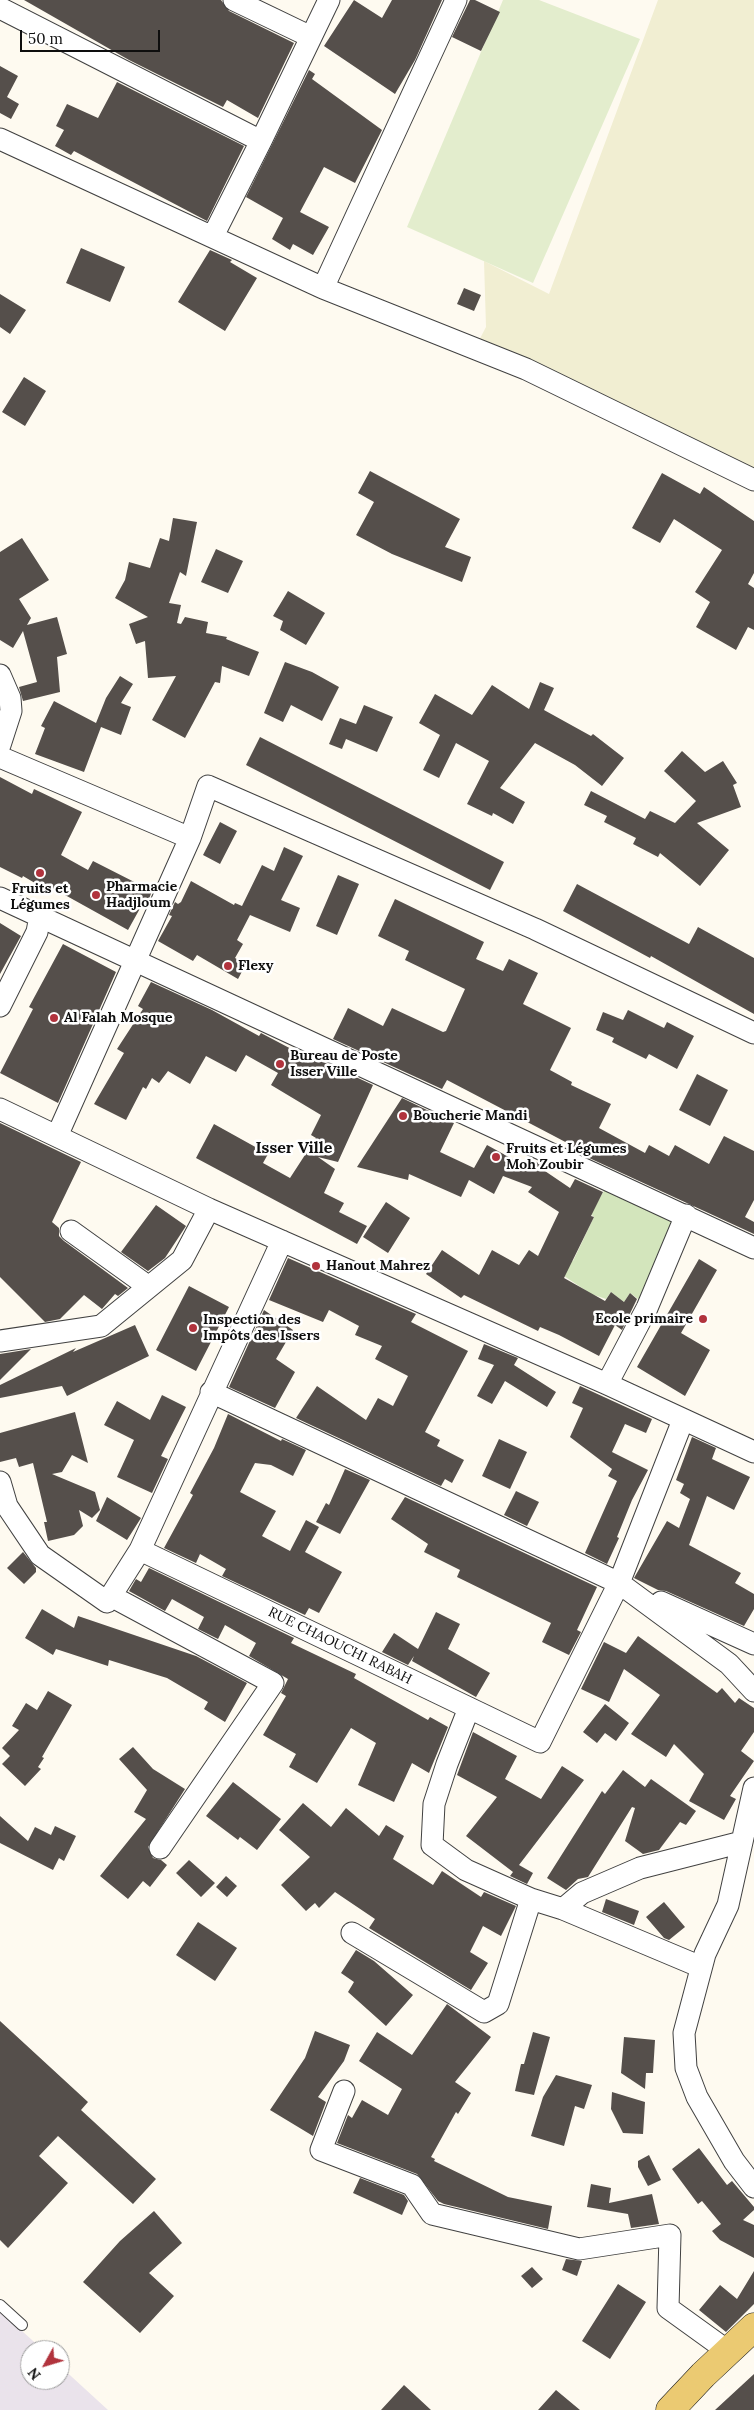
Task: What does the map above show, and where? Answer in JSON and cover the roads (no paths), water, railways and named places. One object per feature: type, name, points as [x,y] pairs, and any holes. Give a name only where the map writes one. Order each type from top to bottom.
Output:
[{"type":"main road","points":[[670,2410],[703,2375],[754,2327]]},
{"type":"street","points":[[234,0],[311,37]]},
{"type":"street","points":[[213,236],[261,141],[328,0]]},
{"type":"street","points":[[323,288],[456,0]]},
{"type":"street","points":[[0,8],[261,141]]},
{"type":"street","points":[[0,139],[323,288],[526,369],[754,480]]},
{"type":"street","points":[[0,675],[10,698],[11,711],[0,745]]},
{"type":"street","points":[[0,757],[190,838]]},
{"type":"street","points":[[57,1136],[190,838],[208,786],[543,933],[754,1033]]},
{"type":"street","points":[[0,898],[754,1248]]},
{"type":"street","points":[[0,1006],[38,932],[40,916]]},
{"type":"street","points":[[0,1109],[208,1208],[608,1384],[754,1452]]},
{"type":"street","points":[[0,1341],[101,1326],[182,1260],[208,1208]]},
{"type":"street","points":[[608,1384],[647,1308],[686,1215]]},
{"type":"street","points":[[71,1231],[149,1287]]},
{"type":"street","points":[[0,1482],[7,1506],[40,1555],[107,1602],[140,1550],[282,1241]]},
{"type":"street","points":[[211,1392],[754,1644]]},
{"type":"street","points":[[619,1583],[683,1420]]},
{"type":"street","name":"RUE CHAOUCHI RABAH","points":[[140,1550],[540,1742],[619,1583]]},
{"type":"street","points":[[619,1583],[729,1664],[754,1691]]},
{"type":"street","points":[[111,1596],[273,1683],[160,1848]]},
{"type":"street","points":[[469,1708],[446,1764],[434,1804],[432,1845],[466,1870],[531,1899],[563,1909],[702,1967]]},
{"type":"street","points":[[754,1788],[728,1905],[702,1967],[684,2033],[686,2068],[697,2097],[734,2161],[754,2187]]},
{"type":"street","points":[[563,1909],[582,1892],[640,1868],[742,1842]]},
{"type":"street","points":[[352,1933],[484,2012],[498,2004],[531,1899]]},
{"type":"street","points":[[344,2091],[321,2150],[412,2185],[432,2214],[579,2249],[670,2235],[668,2308],[729,2352]]},
{"type":"lane","points":[[0,2304],[22,2325]]},
{"type":"place","name":"Fruits et Légumes","points":[[40,873]]},
{"type":"place","name":"Pharmacie Hadjloum","points":[[96,895]]},
{"type":"place","name":"Flexy","points":[[228,966]]},
{"type":"place","name":"Al Falah Mosque","points":[[54,1018]]},
{"type":"place","name":"Bureau de Poste Isser Ville","points":[[280,1064]]},
{"type":"place","name":"Boucherie Mandi","points":[[403,1116]]},
{"type":"place","name":"Fruits et Légumes Moh Zoubir","points":[[496,1157]]},
{"type":"place","name":"Hanout Mahrez","points":[[316,1266]]},
{"type":"place","name":"Ecole primaire","points":[[703,1319]]},
{"type":"place","name":"Inspection des Impôts des Issers","points":[[193,1328]]},
{"type":"district","name":"Isser Ville","points":[[294,1148]]}]
